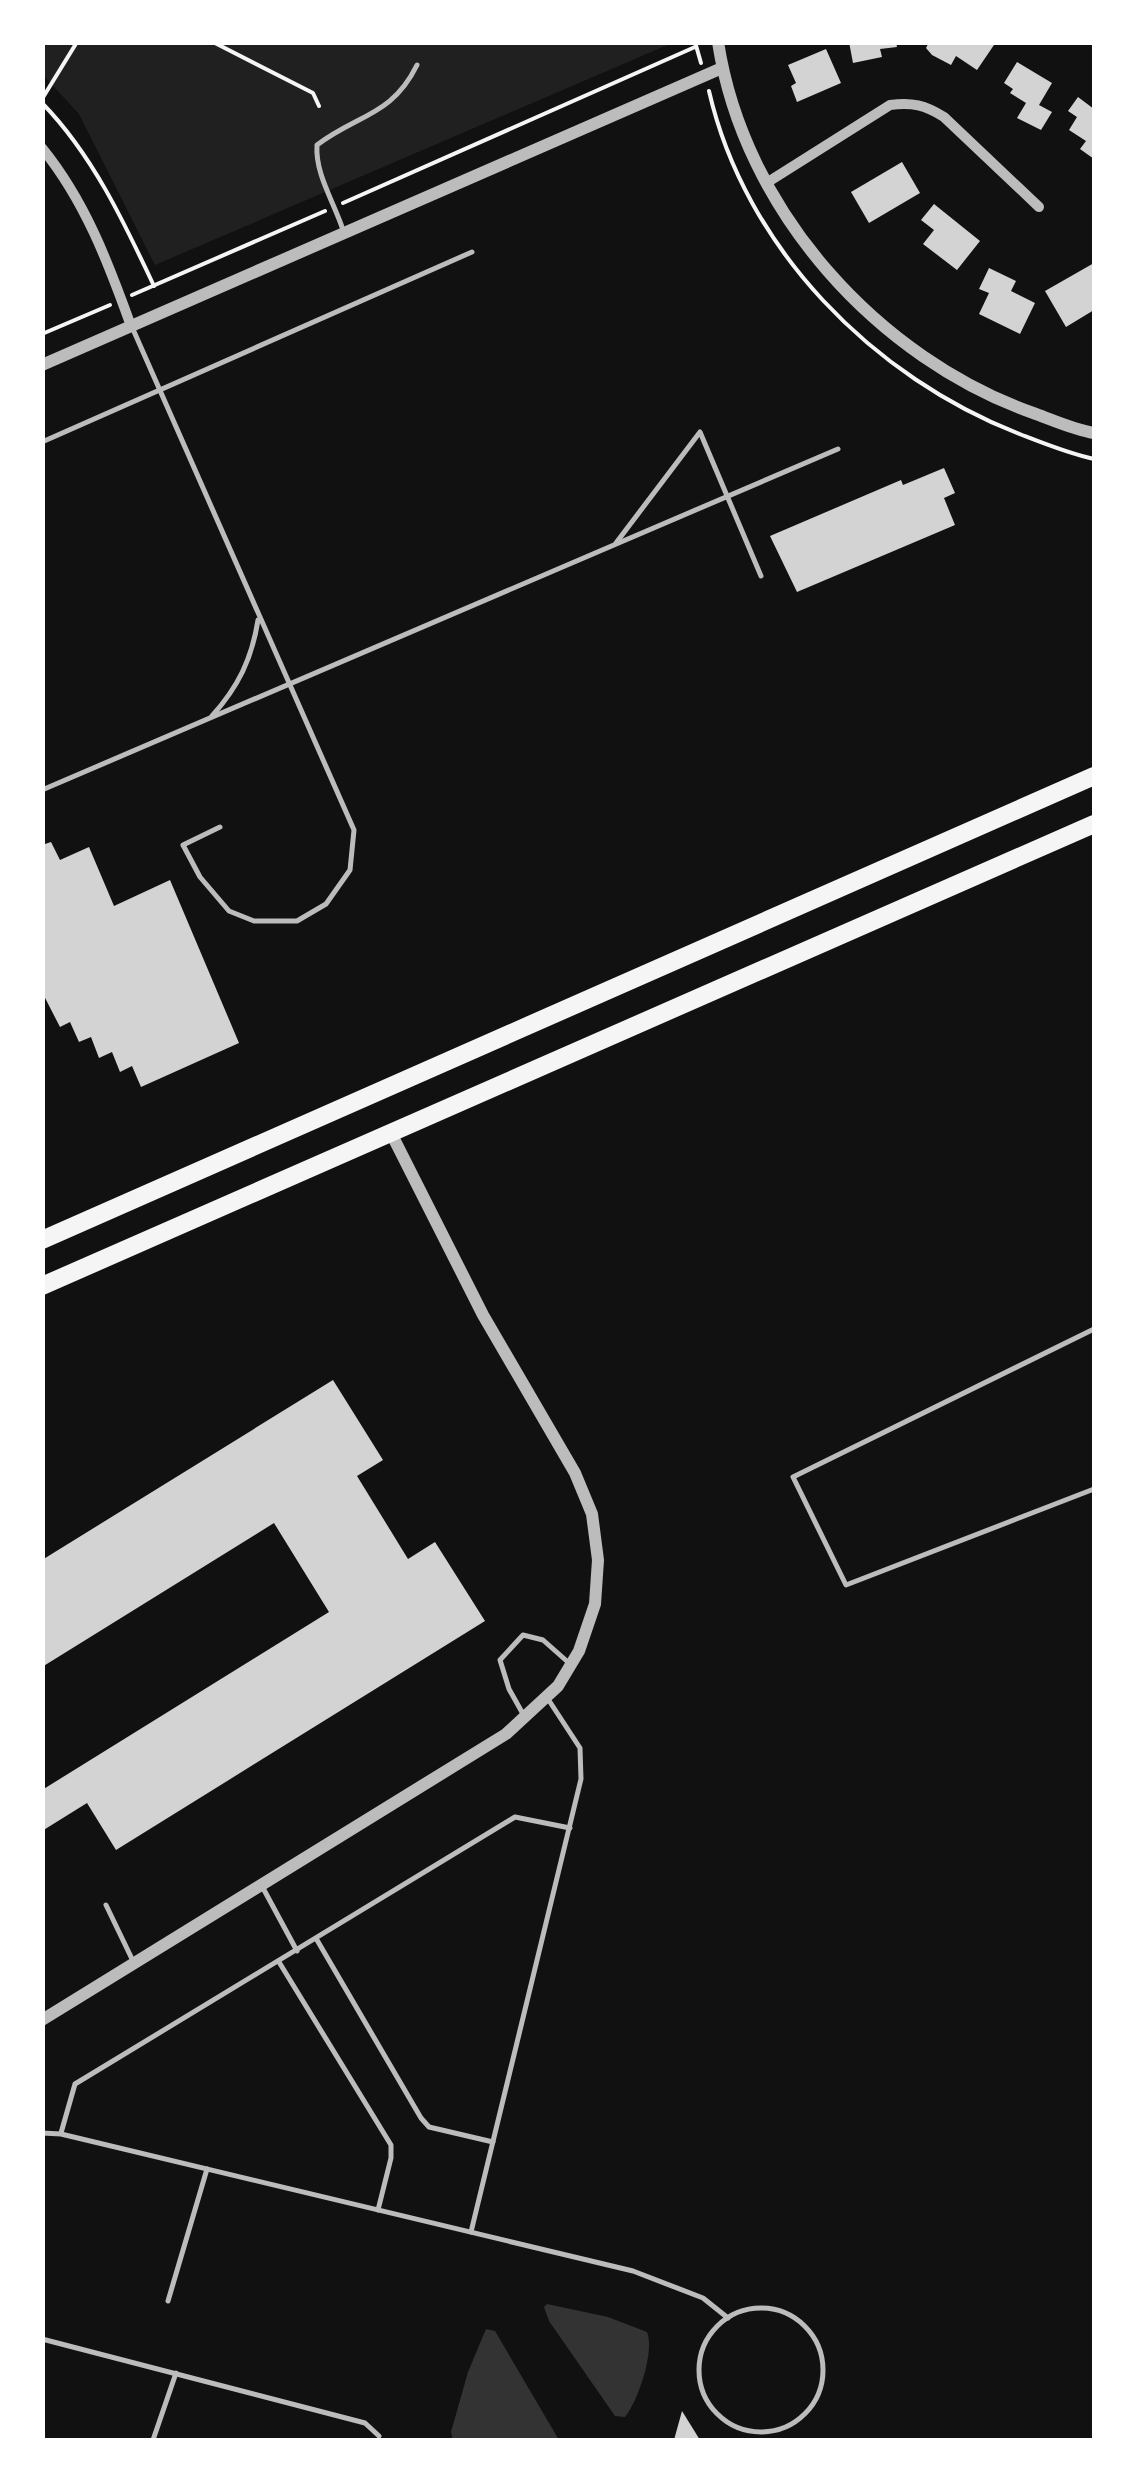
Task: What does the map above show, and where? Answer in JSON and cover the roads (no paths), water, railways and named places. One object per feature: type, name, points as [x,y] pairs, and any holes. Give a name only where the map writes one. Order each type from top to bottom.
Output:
[{"type":"highway","points":[[42,1240],[1094,776]]},
{"type":"highway","points":[[42,1286],[1094,824]]},
{"type":"street","points":[[718,42],[722,68],[750,152],[798,234],[860,306],[935,366],[1004,403],[1094,433]]},
{"type":"street","points":[[42,364],[722,68]]},
{"type":"street","points":[[768,182],[890,105],[908,102],[926,106],[944,117],[1039,207]]},
{"type":"street","points":[[42,148],[63,174],[98,237],[131,326]]},
{"type":"street","points":[[42,2020],[506,1734],[558,1686],[580,1651],[595,1604],[598,1560],[592,1514],[576,1473],[482,1315],[392,1133]]},
{"type":"lane","points":[[344,233],[316,164],[317,145],[383,109],[406,87],[417,65]]},
{"type":"lane","points":[[42,442],[472,252]]},
{"type":"lane","points":[[131,326],[354,830],[350,870],[326,904],[297,920],[254,921],[229,911],[200,876],[183,844],[220,827]]},
{"type":"lane","points":[[614,545],[700,432],[761,576]]},
{"type":"lane","points":[[42,790],[838,449]]},
{"type":"lane","points":[[211,718],[242,677],[254,648],[258,617]]},
{"type":"lane","points":[[1094,1330],[792,1477],[846,1586],[1094,1489]]},
{"type":"lane","points":[[525,1717],[508,1688],[500,1660],[524,1635],[544,1640],[571,1665]]},
{"type":"lane","points":[[470,2232],[580,1779],[580,1748],[546,1697]]},
{"type":"lane","points":[[61,2134],[76,2084],[515,1817],[570,1828]]},
{"type":"lane","points":[[261,1885],[297,1952]]},
{"type":"lane","points":[[106,1905],[134,1964]]},
{"type":"lane","points":[[317,1940],[421,2118],[429,2126],[492,2142]]},
{"type":"lane","points":[[279,1962],[390,2145],[391,2158],[378,2210]]},
{"type":"lane","points":[[42,2133],[61,2134],[632,2271],[703,2298],[728,2318]]},
{"type":"lane","points":[[168,2301],[206,2169]]},
{"type":"lane","points":[[766,2307],[788,2313],[816,2338],[823,2358],[824,2380],[817,2400],[789,2427],[761,2433],[735,2427],[716,2413],[704,2396],[698,2372],[703,2346],[717,2325],[728,2318],[740,2311],[766,2307]]},
{"type":"lane","points":[[42,2339],[365,2423],[379,2436]]},
{"type":"lane","points":[[153,2440],[176,2372]]}]
